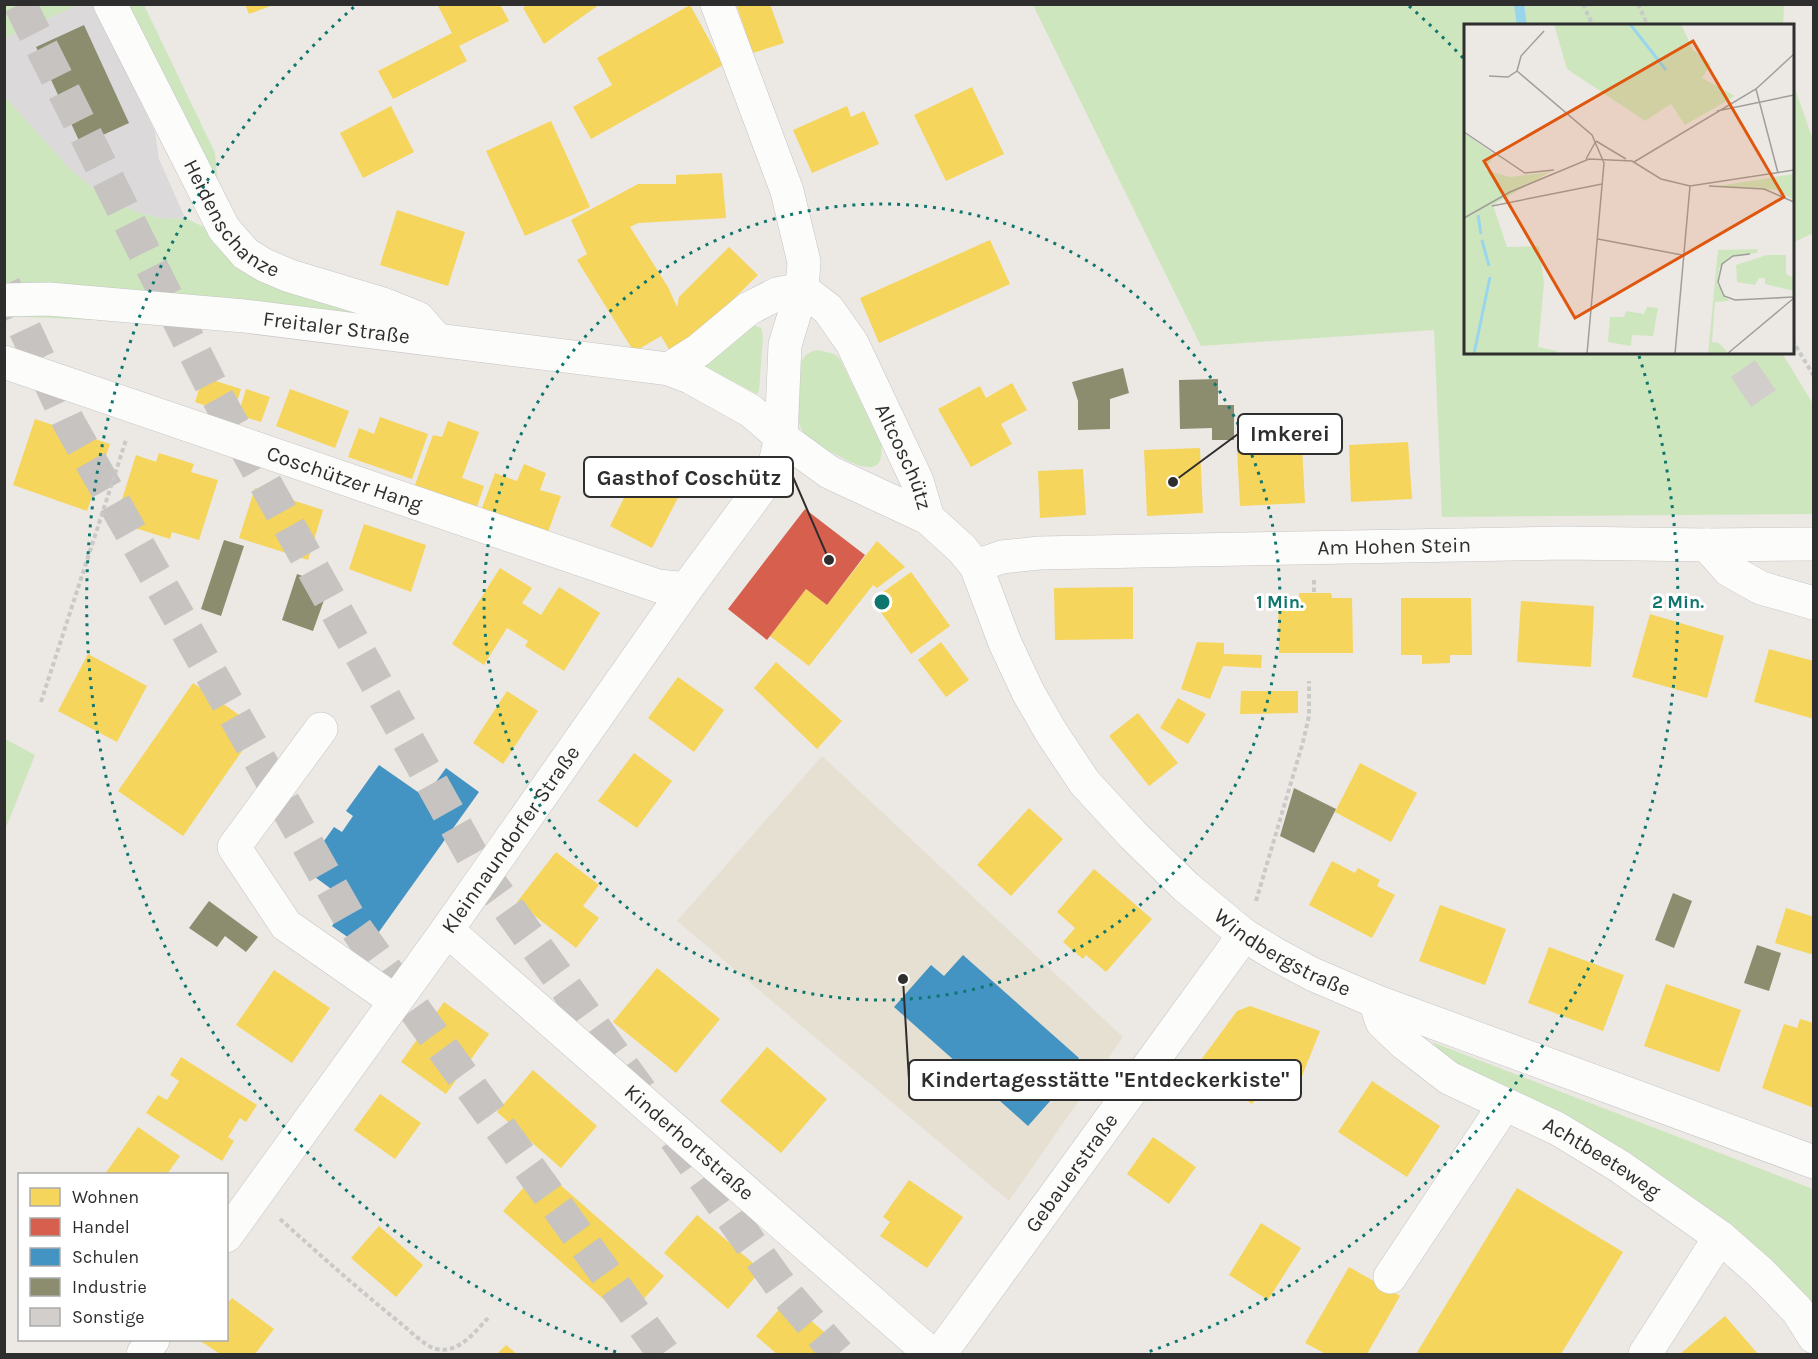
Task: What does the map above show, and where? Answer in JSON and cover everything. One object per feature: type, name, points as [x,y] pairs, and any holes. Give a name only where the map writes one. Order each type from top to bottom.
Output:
[{"type":"street","name":"Heidenschanze","points":[[110,4],[224,230],[246,254],[290,276],[383,304],[418,318],[436,339]]},
{"type":"street","points":[[717,4],[787,191],[804,262],[802,289],[785,345],[781,437]]},
{"type":"street","points":[[669,369],[699,350],[748,309],[777,294],[802,289]]},
{"type":"street","name":"Altcoschütz","points":[[802,289],[828,309],[852,343],[917,481],[928,518]]},
{"type":"street","name":"Freitaler Straße","points":[[4,300],[49,299],[244,316],[669,369]]},
{"type":"street","name":"Coschützer Hang","points":[[4,362],[658,586],[686,589]]},
{"type":"street","name":"Altcoschütz","points":[[669,369],[690,377],[751,411],[781,437],[829,472],[928,518]]},
{"type":"street","name":"Kleinnaundorfer Straße","points":[[228,1233],[447,930],[686,589],[769,477],[781,437]]},
{"type":"street","name":"Windbergstraße","points":[[928,518],[962,549],[976,566],[1005,643],[1028,692],[1085,783],[1186,887],[1244,934],[1312,974],[1375,1001],[1814,1162]]},
{"type":"street","name":"Am Hohen Stein","points":[[976,566],[1002,557],[1039,553],[1565,543],[1814,544]]},
{"type":"street","points":[[1707,545],[1729,570],[1761,588],[1814,603]]},
{"type":"street","points":[[321,729],[234,847],[286,925],[395,1001]]},
{"type":"street","name":"Kinderhortstraße","points":[[447,930],[931,1354]]},
{"type":"street","name":"Gebauerstraße","points":[[940,1354],[1244,934]]},
{"type":"street","name":"Achtbeeteweg","points":[[1375,1001],[1382,1022],[1405,1044],[1449,1078],[1558,1129],[1609,1160],[1720,1236],[1797,1310],[1814,1337]]},
{"type":"street","points":[[1390,1277],[1505,1104]]},
{"type":"street","points":[[1645,1354],[1720,1236]]},
{"type":"street","points":[[143,1354],[152,1341]]},
{"type":"path","points":[[1583,4],[1592,24]]},
{"type":"path","points":[[1638,4],[1647,24]]},
{"type":"path","points":[[1794,343],[1814,376]]},
{"type":"path","points":[[41,702],[136,407]]},
{"type":"path","points":[[1244,934],[1303,742],[1309,716],[1309,681]]},
{"type":"path","points":[[254,1196],[375,1302],[435,1349],[453,1349],[468,1339],[489,1317]]},
{"type":"shaded area","points":[[78,5],[94,5],[155,132],[159,159],[185,218],[163,219],[134,211],[108,200],[70,169],[5,97],[5,38]]},
{"type":"shaded area","points":[[822,756],[1123,1037],[1009,1201],[677,921]]},
{"type":"green space","points":[[5,4],[78,4],[78,5],[5,38]]},
{"type":"green space","points":[[120,5],[144,5],[215,153],[220,208]]},
{"type":"green space","points":[[1033,5],[1784,5],[1783,24],[1464,24],[1464,354],[1783,354],[1813,404],[1813,514],[1442,517],[1434,330],[1201,346]]},
{"type":"green space","points":[[1794,86],[1813,140],[1813,233],[1794,242]]},
{"type":"green space","points":[[5,97],[70,169],[108,200],[134,211],[163,219],[185,218],[204,227],[223,241],[378,311],[256,327],[5,316]]},
{"type":"green space","points":[[751,324],[761,328],[763,336],[757,394],[702,365]]},
{"type":"green space","points":[[818,350],[834,354],[840,359],[881,444],[879,463],[874,466],[860,466],[844,459],[812,441],[801,428],[798,411],[801,365],[807,354]]},
{"type":"green space","points":[[5,739],[35,755],[5,830]]},
{"type":"green space","points":[[1432,1042],[1813,1189],[1813,1313],[1464,1074]]},
{"type":"building: Wohnen","points":[[245,4],[273,4],[273,5],[249,14]]},
{"type":"building: Wohnen","points":[[437,4],[500,4],[509,21],[459,46],[467,61],[393,99],[378,71],[452,33]]},
{"type":"building: Wohnen","points":[[528,4],[600,4],[544,44],[523,8]]},
{"type":"building: Wohnen","points":[[736,4],[770,4],[784,43],[753,53]]},
{"type":"building: Wohnen","points":[[690,5],[723,65],[591,139],[573,107],[612,85],[597,58]]},
{"type":"building: Wohnen","points":[[972,87],[1004,154],[946,181],[914,115]]},
{"type":"building: Wohnen","points":[[391,106],[414,152],[363,178],[340,133]]},
{"type":"building: Wohnen","points":[[847,106],[851,117],[864,111],[879,144],[812,173],[793,130]]},
{"type":"building: Wohnen","points":[[551,121],[590,207],[525,236],[486,151]]},
{"type":"building: Wohnen","points":[[722,173],[726,218],[638,223],[630,227],[668,287],[677,307],[679,297],[729,247],[758,275],[697,335],[670,351],[661,336],[634,352],[577,260],[587,254],[571,220],[638,184],[676,184],[676,175]]},
{"type":"building: Wohnen","points":[[397,210],[465,232],[448,286],[380,265]]},
{"type":"building: Wohnen","points":[[990,240],[1010,284],[879,343],[860,298]]},
{"type":"building: Wohnen","points":[[203,377],[241,389],[233,415],[195,402]]},
{"type":"building: Wohnen","points":[[1012,383],[1027,410],[1001,424],[1012,444],[971,467],[938,409],[980,386],[986,398]]},
{"type":"building: Wohnen","points":[[246,389],[270,397],[261,422],[238,415]]},
{"type":"building: Wohnen","points":[[290,389],[349,411],[335,448],[276,426]]},
{"type":"building: Wohnen","points":[[380,417],[428,434],[412,479],[348,457],[359,428],[374,434]]},
{"type":"building: Wohnen","points":[[35,419],[110,444],[87,511],[13,485]]},
{"type":"building: Wohnen","points":[[448,421],[479,432],[462,478],[484,486],[477,507],[415,485],[433,435],[442,437]]},
{"type":"building: Wohnen","points":[[1285,438],[1285,447],[1302,446],[1305,503],[1240,506],[1237,450],[1252,449],[1251,440]]},
{"type":"building: Wohnen","points":[[1408,442],[1412,499],[1351,502],[1349,445]]},
{"type":"building: Wohnen","points":[[1200,448],[1203,513],[1147,516],[1144,450]]},
{"type":"building: Wohnen","points":[[159,453],[194,464],[191,472],[218,480],[199,540],[172,532],[170,539],[135,528],[138,519],[118,512],[136,455],[156,462]]},
{"type":"building: Wohnen","points":[[524,464],[546,473],[540,490],[561,496],[548,532],[482,508],[495,473],[517,481]]},
{"type":"building: Wohnen","points":[[1083,469],[1086,515],[1040,518],[1038,471]]},
{"type":"building: Wohnen","points":[[638,470],[681,492],[652,548],[610,526]]},
{"type":"building: Wohnen","points":[[255,488],[323,510],[308,560],[239,538]]},
{"type":"building: Wohnen","points":[[364,524],[426,545],[411,592],[349,569]]},
{"type":"building: Wohnen","points":[[877,541],[905,567],[877,588],[873,585],[809,666],[770,636],[806,589],[827,605]]},
{"type":"building: Wohnen","points":[[500,568],[532,588],[522,603],[541,615],[559,587],[600,613],[564,671],[525,646],[528,641],[507,628],[484,665],[452,644]]},
{"type":"building: Wohnen","points":[[911,572],[950,626],[911,654],[872,600]]},
{"type":"building: Wohnen","points":[[1133,587],[1133,639],[1055,640],[1054,588]]},
{"type":"building: Wohnen","points":[[1299,593],[1331,593],[1332,598],[1352,598],[1353,653],[1279,653],[1278,598],[1299,597]]},
{"type":"building: Wohnen","points":[[1401,598],[1471,598],[1472,655],[1450,655],[1450,663],[1422,664],[1422,655],[1401,655]]},
{"type":"building: Wohnen","points":[[1521,601],[1594,606],[1591,667],[1517,662]]},
{"type":"building: Wohnen","points":[[1650,614],[1724,636],[1707,698],[1632,677]]},
{"type":"building: Wohnen","points":[[941,642],[969,680],[946,697],[918,660]]},
{"type":"building: Wohnen","points":[[1197,642],[1224,643],[1224,654],[1262,655],[1261,668],[1223,666],[1210,699],[1181,689]]},
{"type":"building: Wohnen","points":[[1769,649],[1814,661],[1814,719],[1754,702]]},
{"type":"building: Wohnen","points":[[88,654],[147,686],[117,742],[58,711]]},
{"type":"building: Wohnen","points":[[776,662],[842,721],[817,749],[754,688]]},
{"type":"building: Wohnen","points":[[678,677],[724,710],[694,752],[648,718]]},
{"type":"building: Wohnen","points":[[193,683],[258,728],[183,836],[118,791]]},
{"type":"building: Wohnen","points":[[507,691],[538,711],[503,764],[473,743]]},
{"type":"building: Wohnen","points":[[1241,691],[1298,691],[1298,713],[1240,714]]},
{"type":"building: Wohnen","points":[[1178,698],[1206,714],[1188,744],[1160,728]]},
{"type":"building: Wohnen","points":[[1138,713],[1178,763],[1149,786],[1109,736]]},
{"type":"building: Wohnen","points":[[634,753],[672,781],[637,828],[598,801]]},
{"type":"building: Wohnen","points":[[1360,763],[1417,793],[1391,842],[1335,812]]},
{"type":"building: Wohnen","points":[[1029,808],[1063,839],[1011,896],[977,865]]},
{"type":"building: Wohnen","points":[[556,852],[599,885],[583,906],[599,918],[576,948],[517,902]]},
{"type":"building: Wohnen","points":[[1332,861],[1355,873],[1358,868],[1380,880],[1377,886],[1395,895],[1372,938],[1309,905]]},
{"type":"building: Wohnen","points":[[1094,869],[1152,919],[1106,972],[1086,955],[1083,959],[1063,942],[1075,928],[1057,912]]},
{"type":"building: Wohnen","points":[[1440,905],[1506,929],[1485,985],[1419,961]]},
{"type":"building: Wohnen","points":[[1786,908],[1814,917],[1814,955],[1775,943]]},
{"type":"building: Wohnen","points":[[1549,947],[1624,975],[1603,1031],[1528,1003]]},
{"type":"building: Wohnen","points":[[657,968],[720,1019],[676,1073],[613,1022]]},
{"type":"building: Wohnen","points":[[274,970],[330,1008],[292,1063],[236,1025]]},
{"type":"building: Wohnen","points":[[1666,984],[1741,1010],[1719,1072],[1644,1046]]},
{"type":"building: Wohnen","points":[[444,1002],[489,1034],[446,1094],[401,1062]]},
{"type":"building: Wohnen","points":[[1250,1006],[1320,1031],[1302,1076],[1279,1069],[1252,1104],[1211,1077],[1216,1071],[1201,1060],[1237,1011]]},
{"type":"building: Wohnen","points":[[1800,1019],[1814,1023],[1814,1108],[1762,1088],[1784,1024],[1797,1028]]},
{"type":"building: Wohnen","points":[[767,1047],[827,1099],[781,1153],[720,1101]]},
{"type":"building: Wohnen","points":[[181,1057],[257,1105],[246,1122],[240,1118],[228,1137],[234,1141],[222,1161],[146,1113],[158,1095],[167,1100],[179,1081],[170,1075]]},
{"type":"building: Wohnen","points":[[533,1070],[597,1126],[561,1168],[497,1112]]},
{"type":"building: Wohnen","points":[[1372,1081],[1440,1126],[1407,1177],[1338,1132]]},
{"type":"building: Wohnen","points":[[380,1094],[421,1123],[395,1159],[354,1130]]},
{"type":"building: Wohnen","points":[[138,1127],[180,1156],[168,1173],[106,1173]]},
{"type":"building: Wohnen","points":[[1153,1137],[1196,1167],[1169,1204],[1127,1174]]},
{"type":"building: Wohnen","points":[[541,1168],[664,1276],[626,1319],[503,1211]]},
{"type":"building: Wohnen","points":[[909,1180],[963,1217],[927,1268],[880,1236],[890,1222],[883,1217]]},
{"type":"building: Wohnen","points":[[1517,1188],[1623,1252],[1561,1354],[1416,1354]]},
{"type":"building: Wohnen","points":[[697,1215],[761,1270],[728,1309],[664,1253]]},
{"type":"building: Wohnen","points":[[1261,1223],[1301,1248],[1268,1300],[1229,1275]]},
{"type":"building: Wohnen","points":[[379,1226],[423,1265],[396,1297],[351,1258]]},
{"type":"building: Wohnen","points":[[1349,1267],[1400,1296],[1367,1354],[1326,1354],[1305,1343]]},
{"type":"building: Wohnen","points":[[232,1298],[274,1329],[255,1354],[220,1354],[200,1341],[228,1341],[228,1303]]},
{"type":"building: Wohnen","points":[[787,1300],[837,1343],[826,1354],[777,1354],[756,1336]]},
{"type":"building: Wohnen","points":[[1725,1316],[1758,1354],[1680,1354]]},
{"type":"building: Wohnen","points":[[506,1345],[517,1354],[497,1354]]},
{"type":"building: Handel","points":[[805,509],[865,555],[827,605],[806,589],[767,640],[728,609]]},
{"type":"building: Schulen","points":[[379,765],[425,797],[446,768],[479,792],[366,950],[332,926],[349,902],[304,869],[334,827],[342,832],[353,816],[346,811]]},
{"type":"building: Schulen","points":[[963,955],[1079,1058],[1054,1086],[1059,1091],[1028,1126],[894,1007],[931,965],[944,976]]},
{"type":"building: Industrie","points":[[84,25],[129,123],[81,145],[36,47]]},
{"type":"building: Industrie","points":[[1123,368],[1129,393],[1110,399],[1110,429],[1078,430],[1078,401],[1072,382]]},
{"type":"building: Industrie","points":[[1218,379],[1218,405],[1234,405],[1234,440],[1212,440],[1212,428],[1180,429],[1179,380]]},
{"type":"building: Industrie","points":[[224,540],[244,546],[221,616],[201,609]]},
{"type":"building: Industrie","points":[[297,574],[329,586],[313,631],[282,620]]},
{"type":"building: Industrie","points":[[1294,788],[1336,809],[1314,853],[1280,836]]},
{"type":"building: Industrie","points":[[1673,893],[1692,901],[1674,948],[1655,940]]},
{"type":"building: Industrie","points":[[209,901],[258,937],[246,952],[225,936],[217,947],[189,928]]},
{"type":"building: Industrie","points":[[1757,945],[1781,953],[1769,991],[1744,983]]},
{"type":"building: Sonstige","points":[[1755,360],[1776,390],[1751,407],[1731,377]]},
{"type":"waterway","points":[[1519,4],[1522,24]]},
{"type":"tunnel","points":[[20,4],[214,391],[478,866],[641,1092]]},
{"type":"tunnel","points":[[4,285],[68,421],[352,923],[664,1354]]},
{"type":"tunnel","points":[[675,1138],[788,1296],[838,1354]]},
{"type":"place","name":"Imkerei","points":[[1173,482]]},
{"type":"place","name":"Gasthof Coschütz","points":[[829,560]]},
{"type":"place","name":"Kindertagesstätte \"Entdeckerkiste\"","points":[[903,979]]}]
